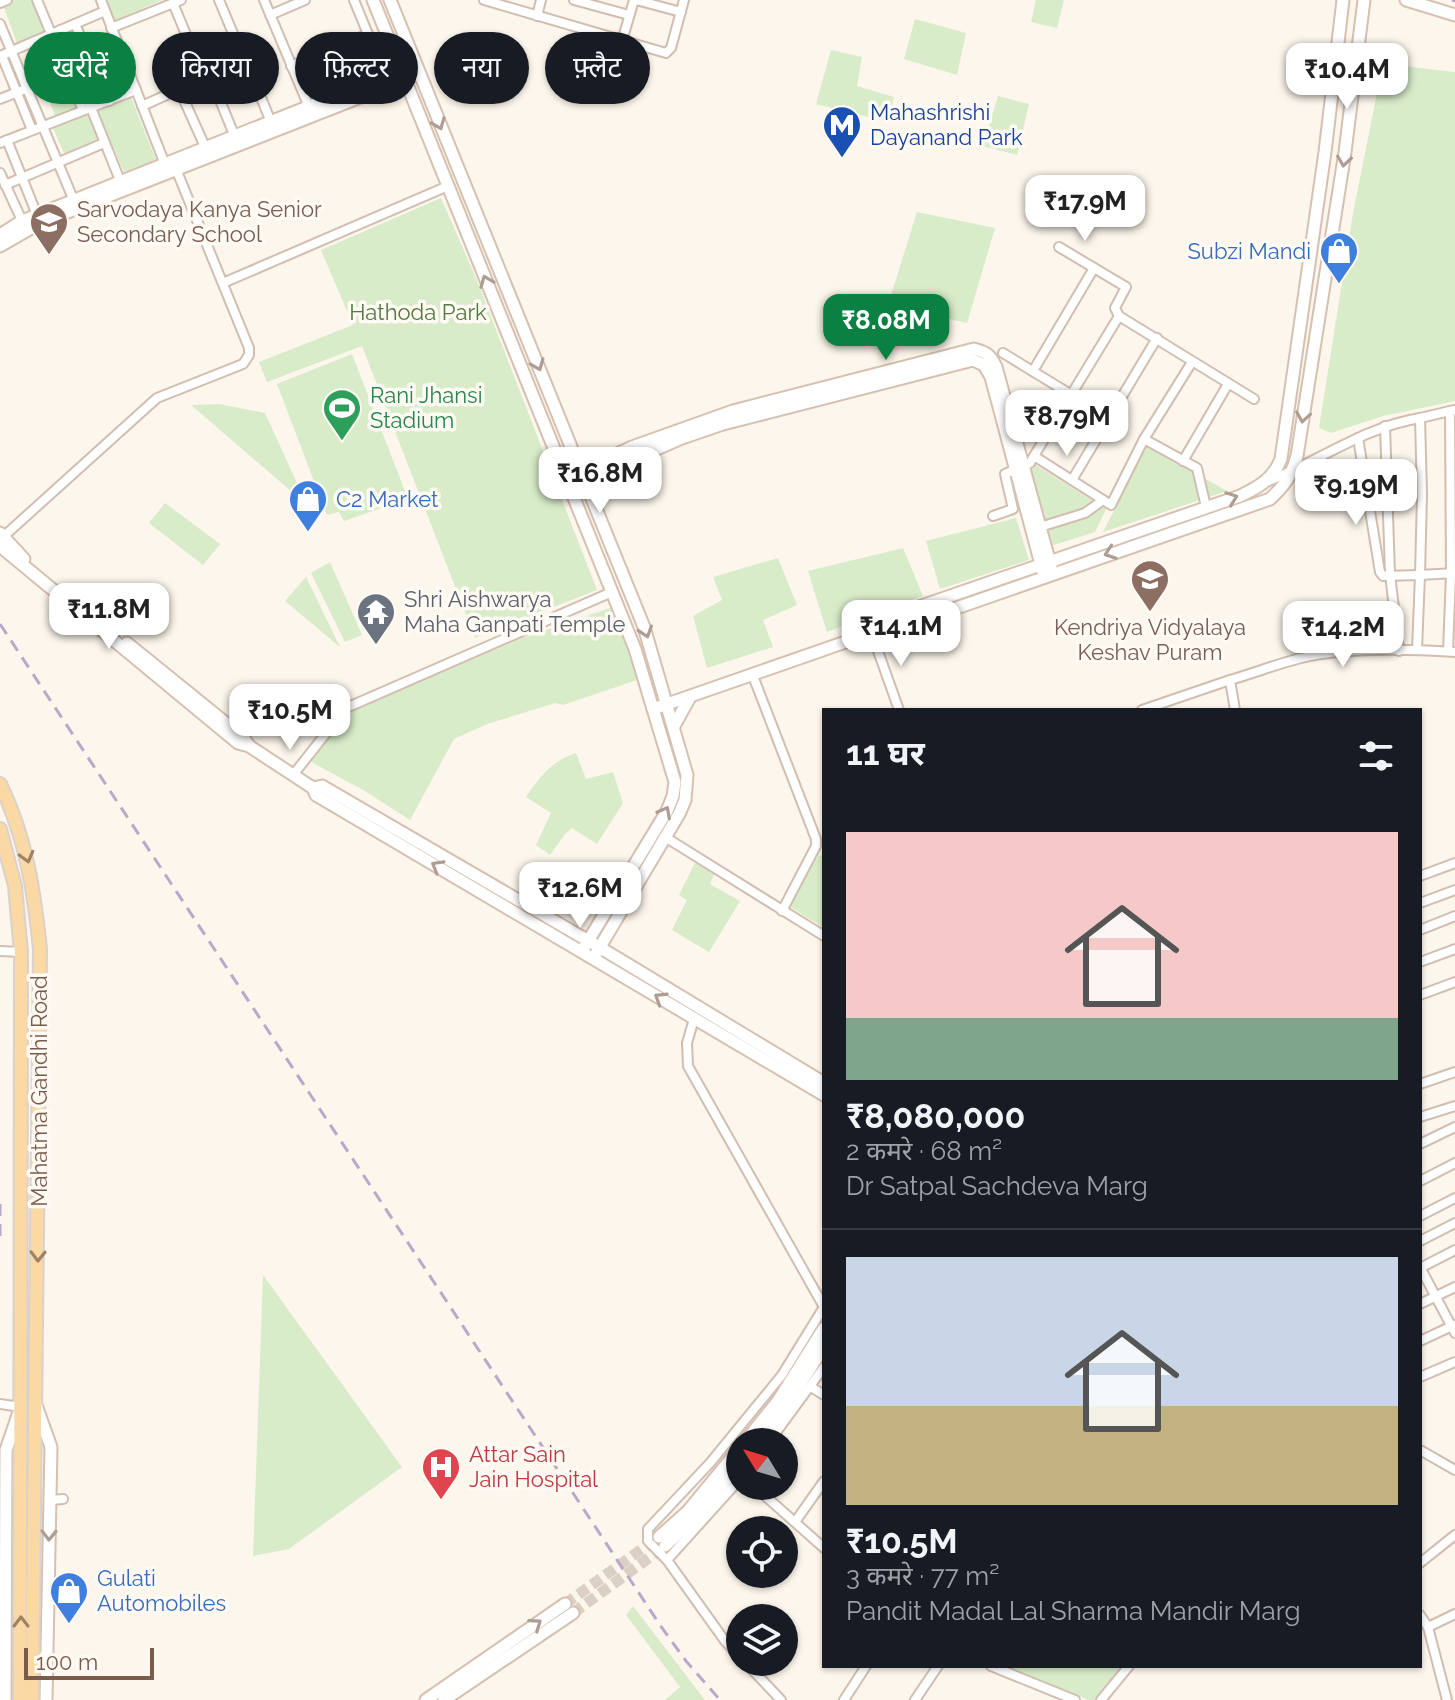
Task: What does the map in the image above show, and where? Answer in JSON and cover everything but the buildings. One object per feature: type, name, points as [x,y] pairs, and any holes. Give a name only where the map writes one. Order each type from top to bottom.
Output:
[{"type":"main road","points":[[373,0],[386,32]]},
{"type":"main road","points":[[390,0],[403,32]]},
{"type":"main road","points":[[653,709],[857,638],[873,637],[1240,496],[1265,483],[1281,459],[1325,152],[1343,0]]},
{"type":"main road","points":[[857,638],[868,625],[875,622],[1270,499],[1284,486],[1293,472],[1345,152],[1364,0]]},
{"type":"main road","points":[[1406,0],[1455,15]]},
{"type":"main road","points":[[418,71],[644,627],[687,775],[688,788],[684,802],[596,952]]},
{"type":"main road","points":[[0,246],[37,215],[121,183],[170,169],[206,149],[316,104]]},
{"type":"main road","points":[[0,235],[329,104]]},
{"type":"main road","points":[[414,104],[635,649],[673,774],[673,796],[585,946]]},
{"type":"main road","points":[[568,482],[674,431],[733,411],[974,349],[991,356],[996,367],[1047,569]]},
{"type":"main road","points":[[1020,468],[1040,527],[1047,569]]},
{"type":"main road","points":[[1,539],[175,688],[243,737],[249,746],[313,788],[316,795],[822,1082]]},
{"type":"main road","points":[[674,726],[690,697]]},
{"type":"main road","name":"Mahatma Gandhi Road","points":[[0,784],[20,831],[33,882],[40,949],[32,1700]]},
{"type":"main road","name":"Mahatma Gandhi Road","points":[[0,829],[15,886],[21,952],[20,1700]]},
{"type":"main road","points":[[596,952],[694,1019],[822,1094]]},
{"type":"main road","points":[[756,1428],[778,1401],[822,1331]]},
{"type":"main road","points":[[768,1428],[822,1350]]},
{"type":"main road","points":[[36,1404],[51,1447],[56,1499],[46,1700]]},
{"type":"main road","points":[[5,1700],[6,1450],[21,1407]]},
{"type":"main road","points":[[726,1465],[662,1542],[695,1518],[726,1480]]},
{"type":"main road","points":[[426,1700],[569,1608],[444,1700]]},
{"type":"street","points":[[0,3],[7,0]]},
{"type":"street","points":[[37,0],[56,32],[105,11]]},
{"type":"street","points":[[101,0],[113,32]]},
{"type":"street","points":[[219,0],[232,32]]},
{"type":"street","points":[[264,0],[309,107]]},
{"type":"street","points":[[270,15],[305,0]]},
{"type":"street","points":[[354,0],[367,32]]},
{"type":"street","points":[[484,0],[591,32]]},
{"type":"street","points":[[537,16],[541,0]]},
{"type":"street","points":[[574,0],[629,15]]},
{"type":"street","points":[[624,32],[635,0],[681,12]]},
{"type":"street","points":[[650,49],[666,53],[671,48],[684,0]]},
{"type":"street","points":[[111,28],[177,2],[188,32]]},
{"type":"street","points":[[0,24],[4,55],[22,90],[36,128],[57,163],[74,201]]},
{"type":"street","points":[[75,24],[78,32]]},
{"type":"street","points":[[4,55],[24,46]]},
{"type":"street","points":[[291,66],[295,64]]},
{"type":"street","points":[[0,99],[22,90]]},
{"type":"street","points":[[1,539],[157,398],[243,364],[249,355],[223,283],[136,90]]},
{"type":"street","points":[[142,106],[152,102]]},
{"type":"street","points":[[85,104],[121,183]]},
{"type":"street","points":[[37,215],[23,177],[4,141],[100,104]]},
{"type":"street","points":[[186,104],[206,149]]},
{"type":"street","points":[[221,104],[235,137]]},
{"type":"street","points":[[264,104],[271,122]]},
{"type":"street","points":[[5,185],[104,143]]},
{"type":"street","points":[[0,173],[24,225]]},
{"type":"street","points":[[223,283],[448,186]]},
{"type":"street","points":[[1059,247],[1126,287],[1115,308],[1119,316],[1254,399]]},
{"type":"street","points":[[1033,371],[1094,268]]},
{"type":"street","points":[[993,516],[1013,509],[1005,474],[1020,468],[1034,456],[1119,316]]},
{"type":"street","points":[[1072,480],[1157,338]]},
{"type":"street","points":[[1003,353],[1070,394]]},
{"type":"street","points":[[1034,456],[1111,505],[1144,439],[1192,362]]},
{"type":"street","points":[[1183,461],[1228,384]]},
{"type":"street","points":[[1148,708],[1301,658],[1329,653],[1452,652],[1453,410],[1385,426],[1265,483]]},
{"type":"street","points":[[1417,650],[1420,418]]},
{"type":"street","points":[[1385,426],[1390,574],[1399,651]]},
{"type":"street","points":[[1358,438],[1380,572],[1383,576],[1453,574]]},
{"type":"street","points":[[1144,439],[1197,468],[1206,507]]},
{"type":"street","points":[[1040,527],[1085,513],[1103,500]]},
{"type":"street","points":[[293,775],[346,708],[612,592]]},
{"type":"street","points":[[873,637],[898,708]]},
{"type":"street","points":[[753,676],[820,838],[782,911]]},
{"type":"street","points":[[1230,680],[1235,708]]},
{"type":"street","points":[[665,837],[822,935]]},
{"type":"street","points":[[1422,875],[1455,863]]},
{"type":"street","points":[[1422,902],[1455,890]]},
{"type":"street","points":[[1422,929],[1455,916]]},
{"type":"street","points":[[1422,961],[1455,949]]},
{"type":"street","points":[[0,951],[21,952]]},
{"type":"street","points":[[1422,994],[1455,982]]},
{"type":"street","points":[[694,1019],[687,1043],[688,1066],[822,1303]]},
{"type":"street","points":[[1422,1083],[1455,1072]]},
{"type":"street","points":[[1422,1116],[1455,1106]]},
{"type":"street","points":[[1422,1143],[1455,1127]]},
{"type":"street","points":[[1422,1180],[1455,1163]]},
{"type":"street","points":[[1422,1215],[1455,1198]]},
{"type":"street","points":[[1422,1240],[1455,1223]]},
{"type":"street","points":[[1422,1267],[1455,1250]]},
{"type":"street","points":[[1422,1272],[1454,1328],[1422,1340]]},
{"type":"street","points":[[1422,1303],[1455,1287]]},
{"type":"street","points":[[726,1642],[667,1560],[648,1541],[648,1529],[710,1463],[782,1375],[822,1310]]},
{"type":"street","points":[[1422,1376],[1455,1362]]},
{"type":"street","points":[[780,1428],[822,1370]]},
{"type":"street","points":[[811,1387],[822,1394]]},
{"type":"street","points":[[0,1404],[21,1407]]},
{"type":"street","points":[[1422,1455],[1455,1470]]},
{"type":"street","points":[[798,1518],[822,1484]]},
{"type":"street","points":[[667,1560],[726,1495]]},
{"type":"street","points":[[770,1500],[788,1516]]},
{"type":"street","points":[[798,1525],[822,1546]]},
{"type":"street","points":[[1422,1561],[1455,1535]]},
{"type":"street","points":[[1428,1627],[1455,1614]]},
{"type":"street","points":[[1422,1618],[1428,1627],[1447,1700]]},
{"type":"street","points":[[844,1700],[865,1668]]},
{"type":"street","points":[[915,1700],[937,1668]]},
{"type":"street","points":[[996,1668],[1075,1700]]},
{"type":"street","points":[[1101,1700],[1127,1668]]},
{"type":"street","points":[[758,1676],[781,1700]]},
{"type":"green space","points":[[14,0],[34,0],[47,32],[24,32],[24,45],[18,46],[3,5]]},
{"type":"green space","points":[[104,0],[162,0],[111,22]]},
{"type":"green space","points":[[1036,0],[1064,0],[1057,28],[1031,22]]},
{"type":"green space","points":[[915,19],[966,33],[957,75],[904,59]]},
{"type":"green space","points":[[831,50],[862,57],[857,86],[894,97],[888,122],[816,104]]},
{"type":"green space","points":[[1386,64],[1455,72],[1455,401],[1383,416],[1331,433],[1319,428],[1353,213],[1377,93]]},
{"type":"green space","points":[[998,96],[1029,104],[1017,155],[983,146]]},
{"type":"green space","points":[[50,104],[77,104],[78,107],[55,116]]},
{"type":"green space","points":[[113,104],[134,104],[156,160],[124,172],[111,142],[64,153],[53,128]]},
{"type":"green space","name":"Hathoda Park","points":[[441,198],[476,278],[597,590],[475,638],[362,346],[267,382],[259,362],[353,325],[321,250]]},
{"type":"green space","points":[[917,212],[995,228],[967,323],[888,305]]},
{"type":"green space","name":"Rani Jhansi Stadium","points":[[352,354],[408,499],[344,521],[339,512],[327,515],[277,384]]},
{"type":"green space","points":[[219,404],[265,413],[302,494],[298,497],[191,405]]},
{"type":"green space","points":[[1147,446],[1227,491],[1103,532]]},
{"type":"green space","points":[[1026,459],[1106,509],[1095,532],[1051,546]]},
{"type":"green space","points":[[165,503],[220,544],[203,565],[149,523]]},
{"type":"green space","points":[[1016,518],[1029,560],[940,589],[926,541]]},
{"type":"green space","points":[[903,548],[923,596],[827,632],[808,571]]},
{"type":"green space","points":[[778,558],[797,605],[763,620],[773,647],[707,668],[693,616],[722,600],[713,577]]},
{"type":"green space","points":[[330,562],[362,635],[345,642],[311,573]]},
{"type":"green space","points":[[306,577],[340,647],[285,601]]},
{"type":"green space","points":[[613,607],[640,679],[563,705],[555,703],[487,724],[454,739],[410,820],[311,762],[347,713],[525,637]]},
{"type":"green space","points":[[576,753],[586,779],[613,772],[623,803],[597,844],[572,828],[550,855],[536,845],[551,813],[526,797],[547,770]]},
{"type":"green space","points":[[822,855],[822,927],[789,906],[818,856]]},
{"type":"green space","points":[[695,863],[714,874],[710,884],[740,901],[709,952],[672,930],[687,900],[679,895]]},
{"type":"green space","points":[[263,1275],[402,1467],[289,1549],[253,1556]]},
{"type":"green space","points":[[633,1606],[705,1700],[665,1700],[680,1687],[626,1615]]},
{"type":"green space","points":[[1008,1668],[1120,1668],[1095,1700]]},
{"type":"tunnel","points":[[565,1604],[659,1537]]},
{"type":"tunnel","points":[[573,1613],[664,1547]]},
{"type":"railway","points":[[0,624],[660,1625],[720,1700]]},
{"type":"railway","points":[[0,1204],[0,1237]]},
{"type":"place","name":"Mahashrishi Dayanand Park","points":[[842,159]]},
{"type":"place","name":"Sarvodaya Kanya Senior Secondary School","points":[[49,256]]},
{"type":"place","name":"Subzi Mandi","points":[[1339,285]]},
{"type":"place","name":"Rani Jhansi Stadium","points":[[342,442]]},
{"type":"place","name":"C2 Market","points":[[308,533]]},
{"type":"place","name":"Kendriya Vidyalaya Keshav Puram","points":[[1150,613]]},
{"type":"place","name":"Shri Aishwarya Maha Ganpati Temple","points":[[376,646]]},
{"type":"place","name":"Attar Sain Jain Hospital","points":[[441,1501]]},
{"type":"place","name":"Gulati Automobiles","points":[[69,1625]]}]
